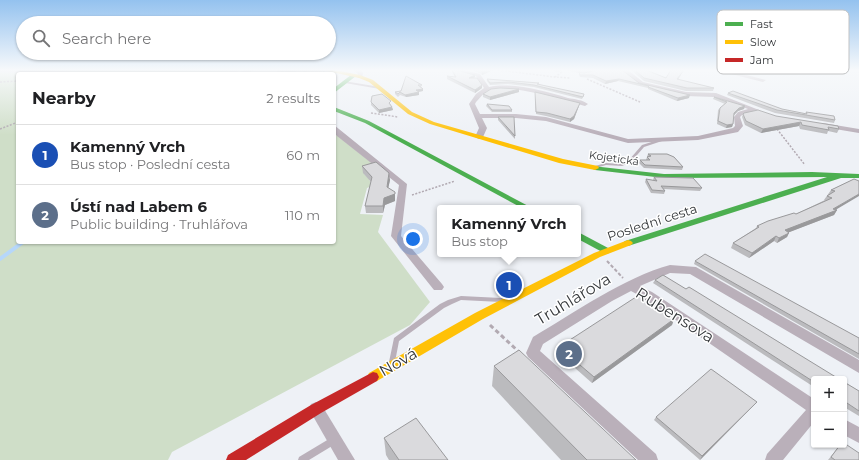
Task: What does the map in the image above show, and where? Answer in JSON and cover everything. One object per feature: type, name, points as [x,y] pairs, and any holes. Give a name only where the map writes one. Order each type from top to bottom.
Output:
[{"type":"street","name":"Kojetická","points":[[385,91],[410,113],[432,123],[562,161],[594,168],[664,176],[812,174],[859,176]]},
{"type":"street","points":[[479,137],[483,128],[472,104],[475,99],[485,91]]},
{"type":"street","points":[[531,91],[585,104]]},
{"type":"street","points":[[478,116],[516,116],[546,119],[628,141],[698,138],[735,130],[739,126],[737,117],[740,113],[759,111],[716,95],[686,94],[676,91]]},
{"type":"street","points":[[336,110],[367,122],[522,205]]},
{"type":"street","points":[[816,123],[859,131]]},
{"type":"street","points":[[336,129],[403,184],[396,236],[438,287]]},
{"type":"street","name":"Poslední cesta","points":[[480,316],[604,252],[841,175]]},
{"type":"street","points":[[581,237],[604,252]]},
{"type":"street","name":"Rubensova","points":[[630,286],[659,272],[670,269],[692,270],[859,367]]},
{"type":"street","name":"Truhlářova","points":[[533,353],[538,341],[630,286]]},
{"type":"street","name":"Rubensova","points":[[630,286],[648,295],[811,405]]},
{"type":"street","name":"Nová","points":[[233,460],[316,409],[480,316]]},
{"type":"street","points":[[533,353],[650,460]]},
{"type":"street","points":[[316,409],[347,460]]},
{"type":"street","points":[[773,460],[813,412]]},
{"type":"street","points":[[847,428],[859,436]]},
{"type":"lane","points":[[594,168],[606,164],[621,165],[630,161],[643,146],[661,140]]},
{"type":"lane","points":[[392,365],[396,340],[442,306],[461,298],[510,300]]},
{"type":"lane","points":[[302,460],[335,439]]},
{"type":"path","points":[[616,91],[640,102]]},
{"type":"path","points":[[365,113],[402,117]]},
{"type":"path","points":[[0,129],[16,123]]},
{"type":"path","points":[[775,126],[812,174]]},
{"type":"path","points":[[401,198],[469,176]]},
{"type":"path","points":[[604,252],[630,286]]},
{"type":"path","points":[[480,316],[522,356],[533,353]]},
{"type":"green space","points":[[0,91],[16,91],[16,244],[336,244],[336,135],[378,168],[364,174],[369,179],[372,186],[367,188],[360,214],[383,215],[378,232],[430,302],[410,325],[172,452],[168,460],[0,460]]},
{"type":"building","points":[[418,91],[419,92],[405,95],[400,92],[398,94],[395,92]]},
{"type":"building","points":[[487,91],[510,91],[490,97],[483,94]]},
{"type":"building","points":[[560,91],[572,91],[584,94],[583,97]]},
{"type":"building","points":[[660,91],[675,91],[690,95],[678,98]]},
{"type":"building","points":[[734,91],[782,109],[807,114],[806,112],[834,116],[835,120],[777,110],[728,93]]},
{"type":"building","points":[[535,92],[580,103],[574,116],[570,119],[547,113],[536,112]]},
{"type":"building","points":[[382,94],[391,101],[389,103],[392,107],[379,110],[371,102],[372,96]]},
{"type":"building","points":[[714,97],[745,106],[739,108],[734,113],[733,124],[727,125],[718,121],[720,108],[727,102]]},
{"type":"building","points":[[487,104],[509,106],[512,110],[492,110]]},
{"type":"building","points":[[758,110],[776,116],[838,126],[839,129],[828,127],[829,130],[802,125],[801,122],[763,129],[746,121],[743,114]]},
{"type":"building","points":[[498,117],[514,117],[515,136]]},
{"type":"building","points":[[648,154],[667,154],[674,157],[683,167],[645,165],[640,160],[650,160],[647,157],[651,156]]},
{"type":"building","points":[[376,162],[389,173],[387,187],[395,192],[395,194],[384,198],[383,206],[365,206],[372,177],[362,166]]},
{"type":"building","points":[[654,177],[693,178],[702,188],[661,186],[665,191],[652,190],[646,179],[657,181]]},
{"type":"building","points":[[854,179],[859,181],[859,194],[833,209],[837,210],[785,230],[789,233],[779,238],[776,236],[752,253],[733,243],[759,227],[757,226],[768,221],[794,213],[796,214],[832,198],[827,196],[835,191],[831,190]]},
{"type":"building","points":[[705,254],[859,338],[859,354],[695,261]]},
{"type":"building","points":[[663,275],[686,289],[689,287],[834,376],[811,376],[811,380],[655,280]]},
{"type":"building","points":[[639,295],[674,319],[594,377],[559,347]]},
{"type":"building","points":[[519,350],[636,460],[587,460],[494,366]]},
{"type":"building","points":[[711,369],[757,402],[702,456],[656,417]]},
{"type":"building","points":[[847,384],[859,391],[859,411],[847,403]]},
{"type":"building","points":[[416,418],[448,460],[399,460],[384,438]]},
{"type":"building","points":[[847,445],[859,453],[859,460],[835,460],[831,457],[838,448],[847,448]]},
{"type":"waterway","points":[[0,259],[20,244]]},
{"type":"traffic: fast","points":[[336,110],[367,122],[522,205]]},
{"type":"traffic: fast","points":[[595,168],[664,176],[812,174],[859,176]]},
{"type":"traffic: fast","points":[[628,243],[841,175]]},
{"type":"traffic: fast","points":[[581,237],[607,251]]},
{"type":"traffic: slow","points":[[384,91],[410,113],[432,123],[562,161],[595,168]]},
{"type":"traffic: slow","points":[[373,377],[479,316],[597,255],[628,243]]},
{"type":"traffic: jam","points":[[233,460],[316,409],[373,377]]},
{"type":"place","name":"Kamenný Vrch","points":[[509,285]]},
{"type":"place","name":"Ústí nad Labem 6","points":[[569,354]]}]
